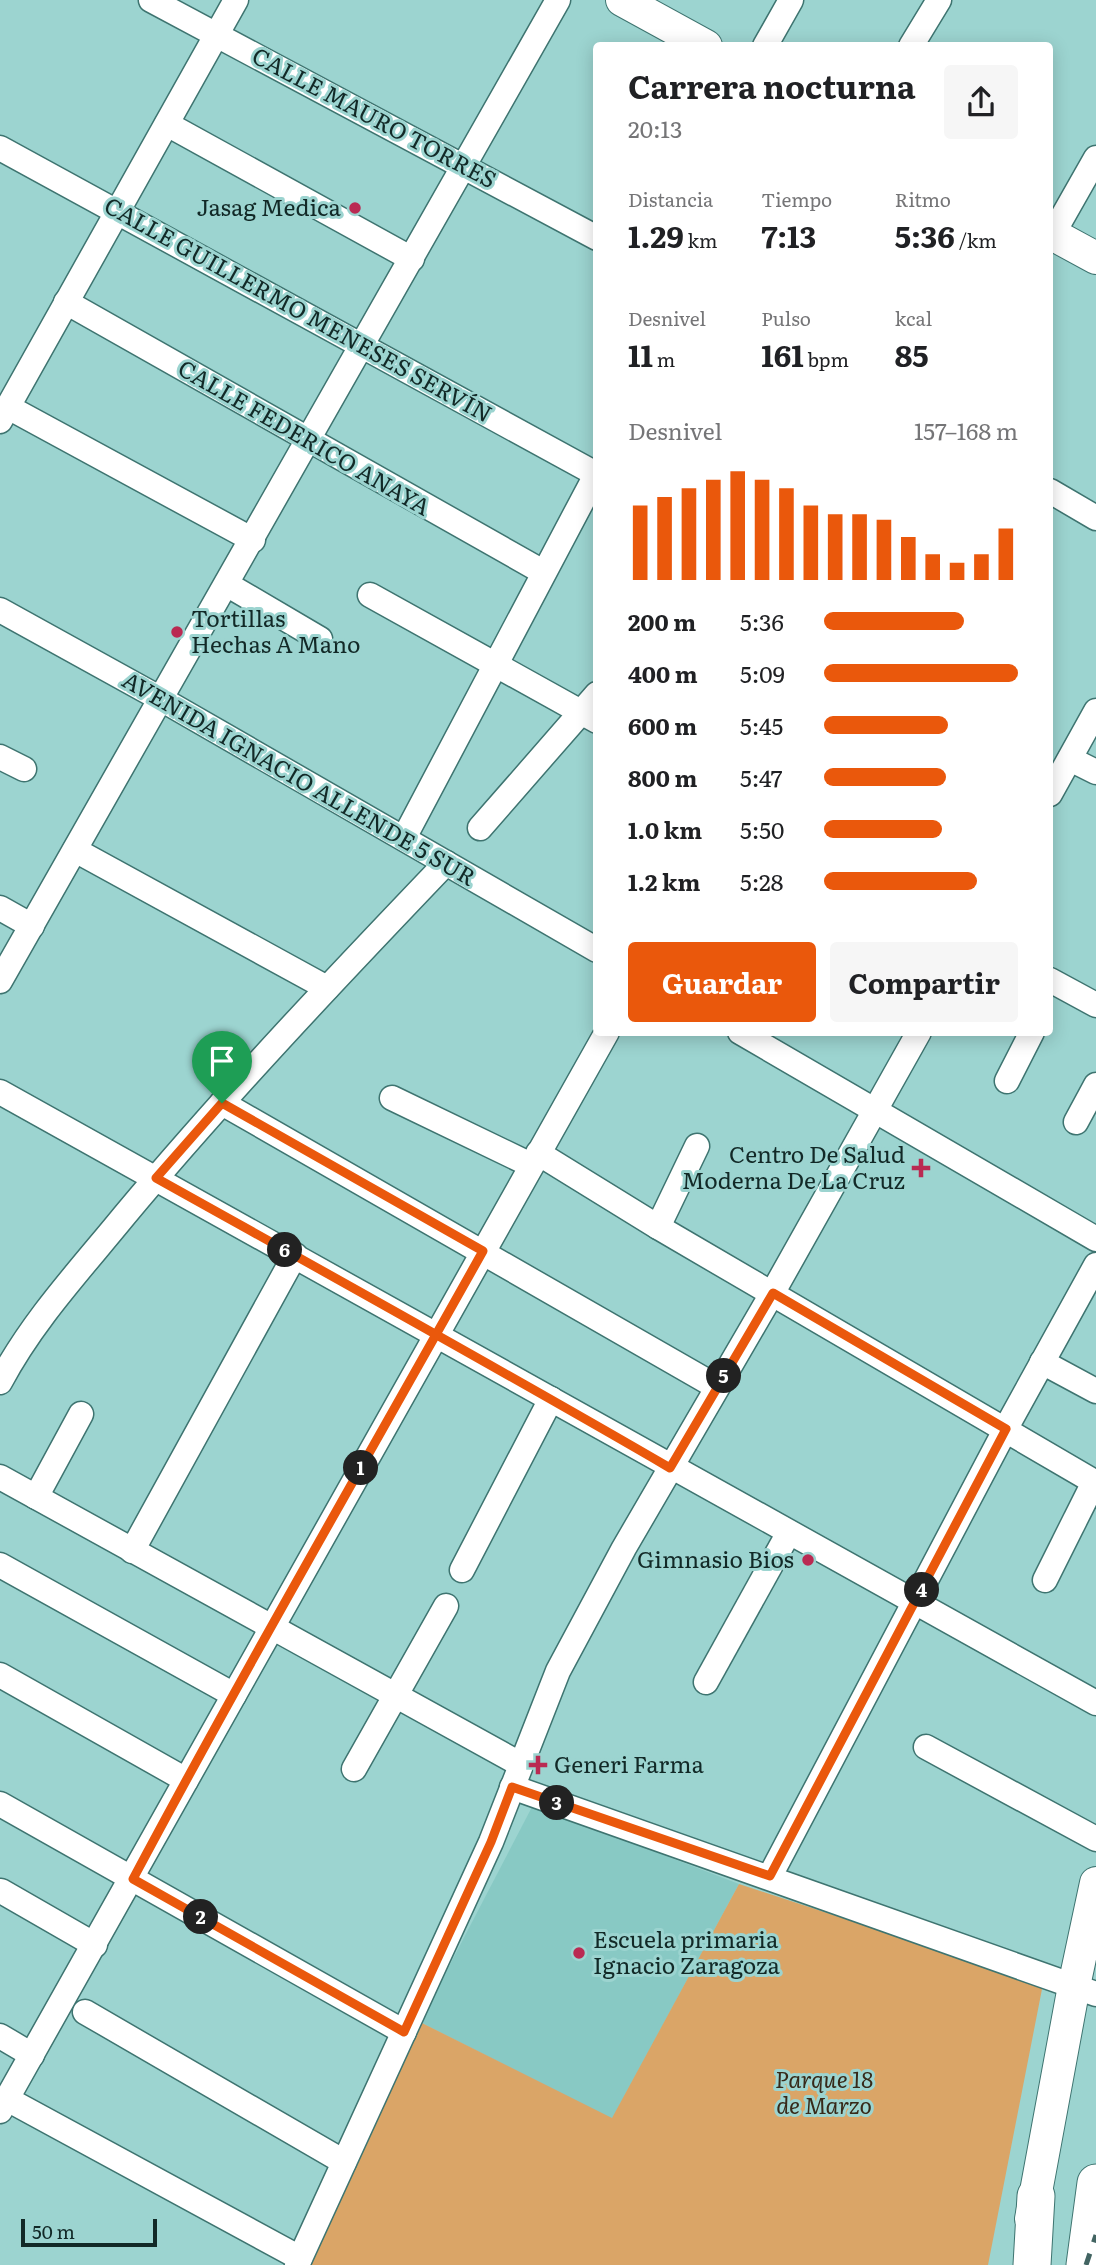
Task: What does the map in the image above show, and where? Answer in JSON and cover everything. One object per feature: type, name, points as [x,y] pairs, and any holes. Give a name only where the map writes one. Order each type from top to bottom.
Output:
[{"type":"highway","points":[[1085,2265],[1096,2183]]},
{"type":"highway","points":[[1032,2265],[1036,2196]]},
{"type":"main road","points":[[622,0],[699,42]]},
{"type":"main road","points":[[1053,237],[1096,258]]},
{"type":"main road","points":[[1022,2265],[1085,1990],[1096,1883]]},
{"type":"street","name":"CALLE MAURO TORRES","points":[[151,0],[593,236]]},
{"type":"street","points":[[236,0],[66,302],[7,398],[253,540]]},
{"type":"street","points":[[0,981],[228,585],[558,0]]},
{"type":"street","points":[[767,42],[791,0]]},
{"type":"street","points":[[913,42],[939,0]]},
{"type":"street","points":[[167,124],[412,259]]},
{"type":"street","name":"CALLE GUILLERMO MENESES SERVÍN","points":[[0,148],[593,471]]},
{"type":"street","points":[[1053,233],[1096,158]]},
{"type":"street","name":"CALLE FEDERICO ANAYA","points":[[66,302],[543,572]]},
{"type":"street","points":[[404,838],[593,479]]},
{"type":"street","points":[[1053,493],[1096,518]]},
{"type":"street","points":[[228,585],[320,639]]},
{"type":"street","points":[[370,595],[494,665],[592,709],[480,828]]},
{"type":"street","name":"AVENIDA IGNACIO ALLENDE 5 SUR","points":[[0,610],[162,699],[593,948]]},
{"type":"street","points":[[1053,789],[1096,712]]},
{"type":"street","points":[[0,757],[24,769]]},
{"type":"street","points":[[1070,759],[1096,772]]},
{"type":"street","points":[[75,850],[327,988]]},
{"type":"street","points":[[0,1382],[42,1316],[156,1178],[327,988],[446,863]]},
{"type":"street","points":[[0,908],[32,926]]},
{"type":"street","points":[[1053,988],[1096,1005]]},
{"type":"street","points":[[605,1036],[4,2105],[299,2261],[491,1842],[558,1671],[670,1468],[773,1293],[917,1036]]},
{"type":"street","points":[[747,1036],[1096,1239]]},
{"type":"street","points":[[1007,1081],[1030,1036]]},
{"type":"street","points":[[1076,1122],[1096,1085]]},
{"type":"street","points":[[0,1092],[436,1334],[788,1534],[1096,1703]]},
{"type":"street","points":[[392,1098],[535,1159],[773,1293],[1095,1482],[1045,1580]]},
{"type":"street","points":[[222,1103],[717,1387]]},
{"type":"street","points":[[657,1227],[697,1146]]},
{"type":"street","points":[[132,1551],[295,1255]]},
{"type":"street","points":[[770,1876],[1006,1429],[1096,1265]]},
{"type":"street","points":[[1042,1362],[1096,1391]]},
{"type":"street","points":[[462,1570],[551,1399]]},
{"type":"street","points":[[36,1497],[81,1414]]},
{"type":"street","points":[[0,1477],[396,1696],[516,1776],[770,1876],[1085,1990]]},
{"type":"street","points":[[706,1682],[788,1534]]},
{"type":"street","points":[[0,1565],[234,1695]]},
{"type":"street","points":[[354,1769],[446,1606]]},
{"type":"street","points":[[0,1675],[186,1780]]},
{"type":"street","points":[[926,1747],[1096,1839]]},
{"type":"street","points":[[0,1804],[404,2032]]},
{"type":"street","points":[[1,1891],[94,1945]]},
{"type":"street","points":[[85,2012],[344,2162]]},
{"type":"street","points":[[0,2036],[32,2055]]},
{"type":"shaded area","name":"Escuela primaria Ignacio Zaragoza","points":[[533,1805],[739,1884],[612,2119],[420,2022]]},
{"type":"green space","name":"Parque 18 de Marzo","points":[[739,1884],[1043,1984],[988,2265],[309,2265],[420,2022],[612,2118]]},
{"type":"railway","points":[[1086,2265],[1096,2235]]},
{"type":"place","name":"Jasag Medica","points":[[355,208]]},
{"type":"place","name":"Tortillas Hechas A Mano","points":[[177,632]]},
{"type":"place","name":"Centro De Salud Moderna De La Cruz","points":[[921,1168]]},
{"type":"place","name":"Gimnasio Bios","points":[[808,1560]]},
{"type":"place","name":"Generi Farma","points":[[538,1765]]},
{"type":"place","name":"Escuela primaria Ignacio Zaragoza","points":[[579,1953]]},
{"type":"route","points":[[222,1103],[156,1178],[436,1334],[670,1468],[773,1293],[1006,1429],[770,1876],[512,1787],[491,1842],[404,2032],[133,1879],[186,1780],[436,1334],[483,1251],[222,1103]]}]
